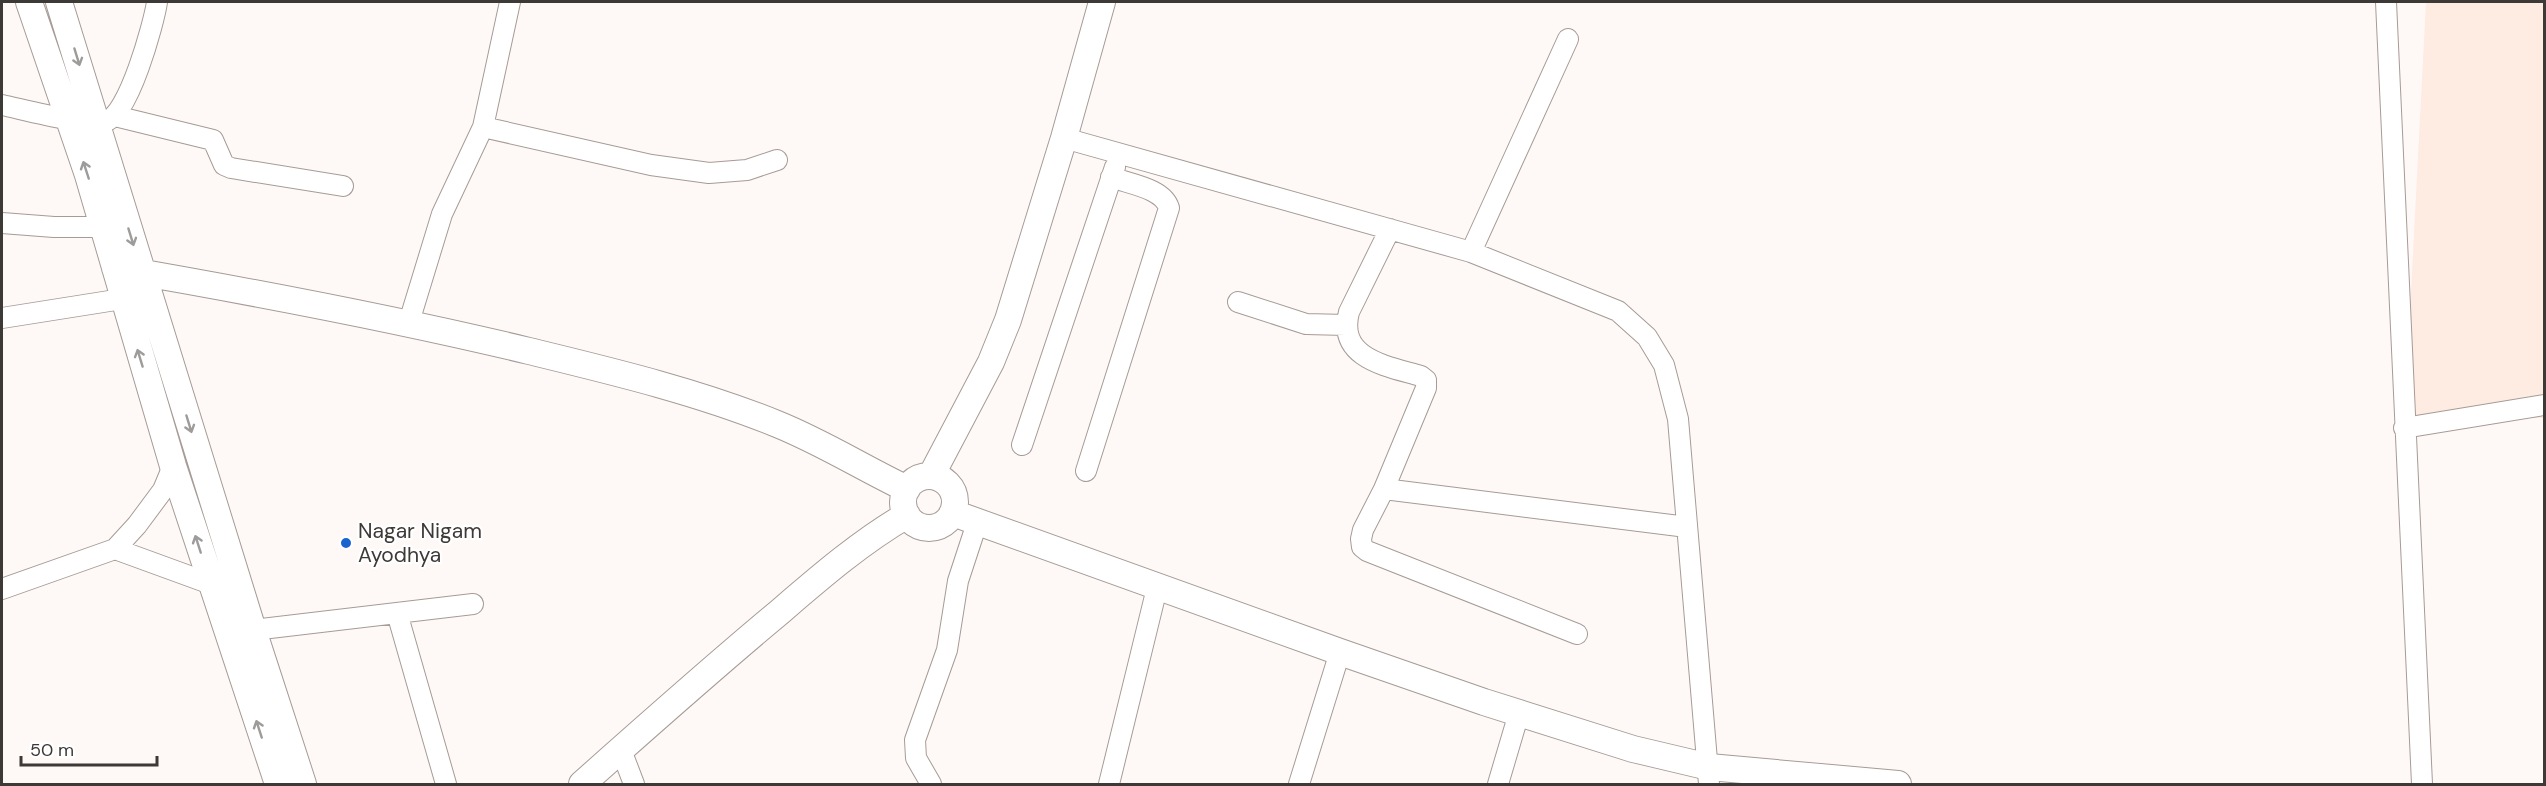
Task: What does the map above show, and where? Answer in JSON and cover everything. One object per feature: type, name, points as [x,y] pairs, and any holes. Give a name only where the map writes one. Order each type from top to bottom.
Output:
[{"type":"main road","points":[[30,2],[88,175],[122,299],[173,466],[278,784]]},
{"type":"main road","points":[[59,2],[105,118],[142,273],[252,630],[303,784]]},
{"type":"main road","points":[[931,476],[991,362],[1008,320],[1064,138],[1102,2]]},
{"type":"main road","points":[[115,268],[253,291],[409,322],[608,370],[776,423],[827,446],[907,489]]},
{"type":"main road","points":[[931,476],[946,482],[955,496],[953,513],[942,525],[934,527],[918,525],[907,515],[904,506],[907,489],[917,479],[931,476]]},
{"type":"main road","points":[[953,513],[1340,652],[1633,748],[1709,776],[1898,784]]},
{"type":"main road","points":[[582,784],[844,556],[871,536],[907,515]]},
{"type":"street","points":[[105,118],[128,96],[155,18],[157,2]]},
{"type":"street","points":[[409,322],[442,214],[483,127],[510,2]]},
{"type":"street","points":[[2386,2],[2422,784]]},
{"type":"street","points":[[1471,252],[1568,39]]},
{"type":"street","points":[[2,105],[68,118],[105,118],[213,140],[225,165],[231,168],[344,186]]},
{"type":"street","points":[[483,127],[651,165],[709,173],[747,170],[777,160]]},
{"type":"street","points":[[1064,138],[1471,252],[1618,311],[1647,337],[1664,365],[1678,419],[1709,776]]},
{"type":"street","points":[[1022,445],[1119,153]]},
{"type":"street","points":[[1086,471],[1169,208],[1167,200],[1158,194],[1111,177]]},
{"type":"street","points":[[2,223],[54,227],[102,227]]},
{"type":"street","points":[[1390,229],[1349,312],[1346,325],[1348,338],[1364,356],[1421,376],[1426,380],[1426,388],[1384,489],[1360,539],[1362,547],[1367,551],[1577,634]]},
{"type":"street","points":[[2,318],[122,299]]},
{"type":"street","points":[[1238,302],[1306,324],[1346,325]]},
{"type":"street","points":[[2404,428],[2544,405]]},
{"type":"street","points":[[2,589],[116,549],[163,490],[173,466]]},
{"type":"street","points":[[1384,489],[1687,527]]},
{"type":"street","points":[[930,784],[916,758],[915,740],[947,650],[958,581],[977,523]]},
{"type":"street","points":[[116,549],[211,584]]},
{"type":"street","points":[[1109,784],[1157,588]]},
{"type":"street","points":[[252,630],[473,604]]},
{"type":"street","points":[[397,612],[446,784]]},
{"type":"street","points":[[1299,784],[1340,652]]},
{"type":"street","points":[[1498,784],[1519,712]]},
{"type":"street","points":[[621,750],[634,784]]},
{"type":"shaded area","points":[[2426,2],[2544,2],[2544,418],[2498,418],[2412,437],[2405,408]]},
{"type":"place","name":"Nagar Nigam Ayodhya","points":[[346,543]]}]
